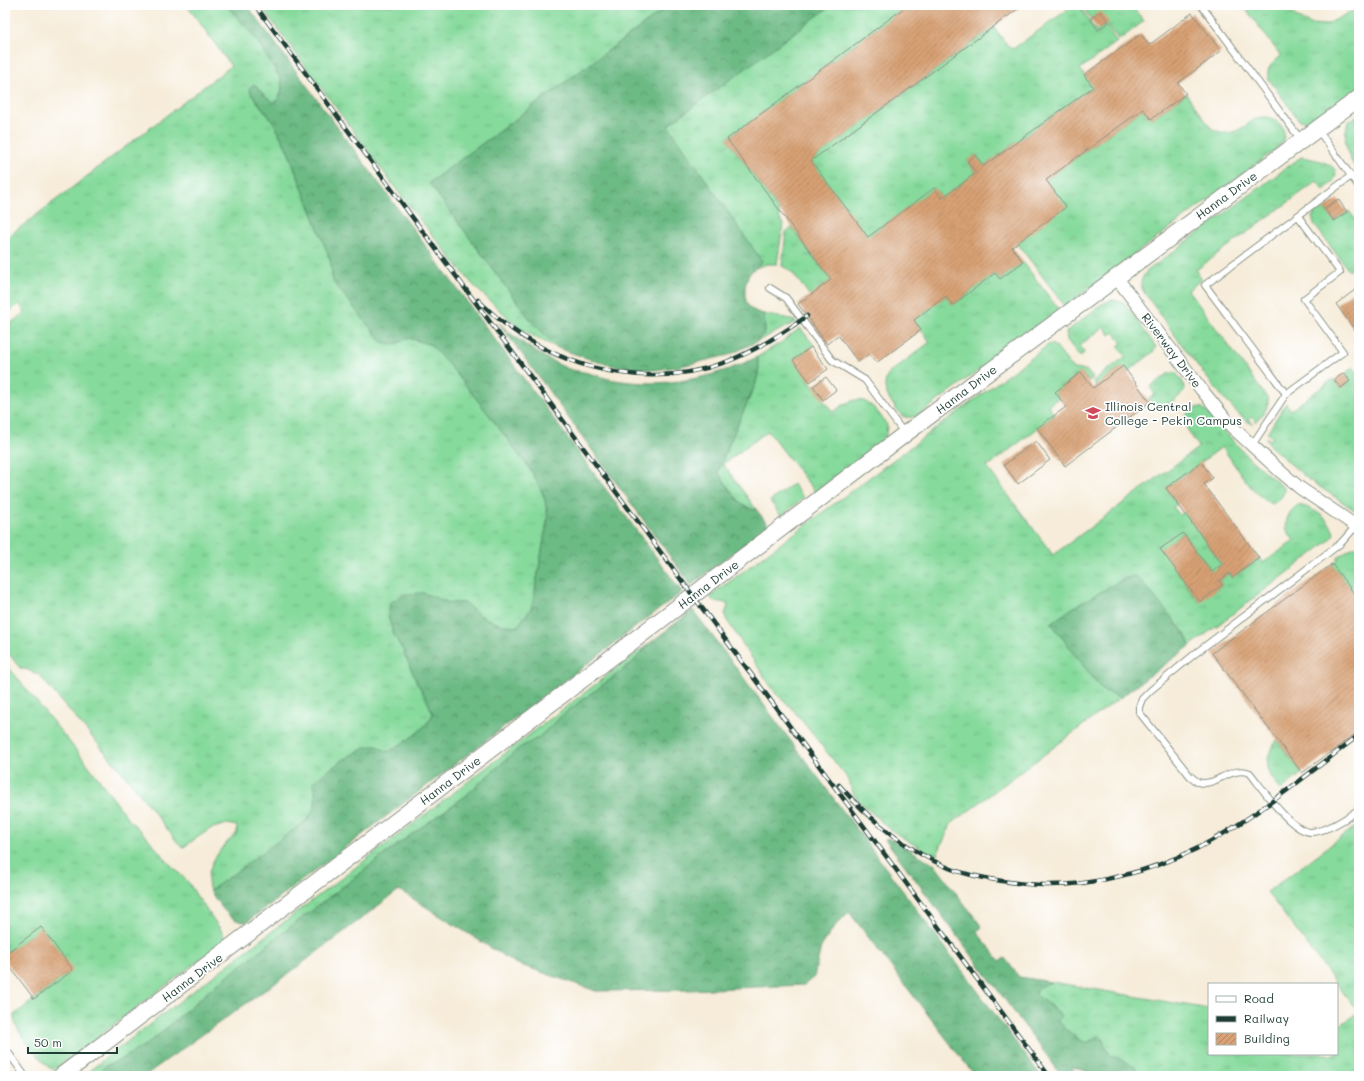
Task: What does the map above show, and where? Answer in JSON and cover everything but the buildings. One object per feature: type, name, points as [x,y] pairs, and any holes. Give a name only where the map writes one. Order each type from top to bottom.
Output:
[{"type":"street","name":"Hanna Drive","points":[[61,1076],[905,434],[1359,98]]},
{"type":"street","name":"Riverway Drive","points":[[1116,277],[1201,389],[1232,426],[1300,488],[1357,527]]},
{"type":"lane","points":[[1201,5],[1301,140]]},
{"type":"lane","points":[[1317,129],[1359,187]]},
{"type":"lane","points":[[1286,394],[1205,285],[1351,176]]},
{"type":"lane","points":[[1252,445],[1286,394],[1343,352],[1304,299],[1340,272],[1298,216]]},
{"type":"lane","points":[[770,288],[786,298],[832,360],[865,380],[905,434]]},
{"type":"lane","points":[[1357,527],[1341,543],[1196,653],[1151,690],[1142,699],[1139,712],[1190,776],[1198,782],[1214,780],[1238,770],[1244,770],[1250,773],[1288,820],[1304,831],[1318,831],[1329,827],[1359,810]]},
{"type":"lane","points":[[5,1048],[25,1076]]},
{"type":"green space","points":[[187,5],[226,5],[252,33],[281,79],[282,89],[279,99],[274,102],[267,98],[254,84],[251,94],[274,123],[287,149],[330,259],[333,282],[395,344],[409,338],[431,345],[455,372],[490,416],[532,472],[544,496],[548,516],[532,607],[517,627],[489,620],[465,603],[449,603],[423,593],[388,616],[394,635],[404,652],[416,681],[433,714],[419,731],[388,752],[376,746],[313,782],[315,802],[313,811],[307,820],[210,891],[208,883],[209,875],[214,859],[237,833],[237,826],[227,824],[210,829],[182,848],[128,779],[39,675],[20,668],[5,649],[5,328],[25,312],[19,304],[5,315],[5,239],[231,66]]},
{"type":"green space","points":[[226,5],[247,5],[682,592],[247,922],[230,916],[221,907],[210,891],[307,820],[313,811],[315,802],[313,782],[318,778],[353,754],[370,747],[376,746],[388,752],[419,731],[433,714],[416,681],[404,652],[394,635],[388,616],[390,603],[404,594],[423,593],[449,603],[465,603],[489,620],[517,627],[532,607],[548,517],[544,496],[532,472],[490,416],[455,372],[431,345],[409,338],[395,344],[382,342],[333,282],[330,259],[287,149],[274,123],[251,93],[249,88],[254,84],[267,98],[274,102],[279,99],[282,89],[281,79],[252,33]]},
{"type":"green space","points":[[260,5],[670,5],[429,183],[532,322],[558,348],[518,327],[473,285],[405,201]]},
{"type":"green space","points":[[670,5],[832,5],[668,125],[762,261],[747,278],[745,297],[750,308],[764,314],[765,331],[756,342],[729,355],[677,367],[654,370],[615,366],[598,362],[558,348],[532,322],[429,183]]},
{"type":"green space","points":[[832,5],[908,5],[727,139],[779,210],[779,217],[783,224],[777,264],[767,264],[753,269],[762,262],[667,125]]},
{"type":"green space","points":[[1074,5],[1079,5],[1096,31],[1105,25],[1117,42],[1080,69],[1093,87],[984,166],[975,155],[967,161],[976,173],[942,198],[934,188],[868,237],[811,161],[994,27],[1008,46],[1013,49]]},
{"type":"green space","points":[[1081,5],[1131,5],[1144,21],[1119,40],[1106,24],[1091,19]]},
{"type":"green space","points":[[1243,5],[1286,5],[1296,17],[1310,24],[1326,25],[1359,7],[1359,88],[1318,118],[1309,121],[1299,120],[1268,78],[1269,68],[1281,56]]},
{"type":"green space","points":[[1186,94],[1212,129],[1230,133],[1252,121],[1262,117],[1267,117],[1273,119],[1281,126],[1284,135],[1282,142],[1279,147],[1065,306],[1017,243],[1046,180],[1143,109],[1151,119]]},
{"type":"green space","points":[[1359,114],[1359,173],[1351,161],[1347,149],[1346,129],[1348,122]]},
{"type":"green space","points":[[1301,157],[1318,160],[1331,166],[1335,170],[1336,176],[1332,182],[1324,190],[1317,181],[1196,270],[1202,279],[1188,290],[1268,399],[1266,409],[1256,422],[1251,417],[1248,419],[1253,424],[1244,419],[1214,387],[1164,321],[1144,292],[1141,282],[1146,272]]},
{"type":"green space","points":[[1323,207],[1334,221],[1349,211],[1359,224],[1359,264],[1349,271],[1314,224],[1312,217],[1315,212]]},
{"type":"green space","points":[[792,228],[831,280],[810,296],[792,272],[782,266],[786,232]]},
{"type":"green space","points":[[1023,262],[1059,310],[923,412],[910,417],[901,415],[887,394],[885,383],[888,374],[930,342],[914,320],[946,296],[953,305],[995,273],[1000,279]]},
{"type":"green space","points":[[1111,300],[1119,301],[1126,305],[1156,347],[1153,352],[1128,372],[1122,366],[1096,386],[1093,381],[1126,356],[1118,346],[1122,343],[1114,332],[1110,335],[1104,327],[1080,345],[1084,352],[1082,356],[1079,356],[1067,340],[1066,332],[1102,304]]},
{"type":"green space","points":[[764,314],[796,322],[756,342],[765,331]]},
{"type":"green space","points":[[499,323],[522,342],[555,363],[570,369],[615,380],[652,383],[688,380],[723,371],[757,357],[759,367],[756,383],[718,472],[729,489],[738,499],[748,508],[754,510],[756,509],[769,526],[691,585]]},
{"type":"green space","points":[[800,328],[814,345],[793,360],[833,412],[843,405],[855,400],[867,402],[876,410],[887,425],[886,437],[815,492],[768,431],[723,464],[756,509],[754,510],[748,508],[738,499],[729,489],[718,472],[756,383],[759,367],[757,357],[782,342]]},
{"type":"green space","points":[[1051,344],[1056,347],[1073,369],[1086,370],[1093,378],[1089,381],[1081,372],[1055,392],[1059,397],[1048,406],[1055,415],[987,467],[1053,555],[1199,447],[1188,430],[1185,419],[1186,415],[1191,410],[1199,407],[1203,408],[1250,459],[1284,488],[1284,493],[1281,498],[1272,504],[1258,495],[1251,488],[1222,447],[1166,488],[1177,504],[1173,507],[1180,515],[1184,512],[1222,564],[1212,572],[1183,533],[1161,549],[1199,602],[1222,585],[1219,581],[1229,573],[1232,578],[1259,558],[1263,563],[1294,541],[1287,530],[1286,523],[1290,512],[1298,505],[1315,511],[1325,519],[1332,528],[1334,534],[1331,539],[1286,574],[1190,646],[1186,635],[1175,622],[1102,690],[1121,697],[951,824],[937,855],[925,851],[900,836],[886,826],[859,801],[853,793],[849,780],[791,707],[776,694],[726,619],[725,614],[728,606],[726,603],[713,601],[710,596]]},
{"type":"green space","points":[[1353,367],[1359,375],[1359,513],[1308,479],[1269,445],[1266,437],[1270,440],[1273,438],[1267,433],[1286,403],[1291,410],[1333,379],[1341,388],[1350,381],[1346,375]]},
{"type":"green space","points":[[1175,372],[1184,384],[1184,392],[1167,405],[1155,406],[1148,400],[1155,394],[1150,387],[1169,373]]},
{"type":"green space","points":[[793,484],[804,498],[781,516],[770,501]]},
{"type":"green space","points":[[1359,546],[1359,600],[1332,564],[1347,550]]},
{"type":"green space","points":[[1134,576],[1139,578],[1186,635],[1190,646],[1121,697],[1102,690],[1051,623],[1074,607],[1125,578]]},
{"type":"green space","points":[[693,610],[1041,1076],[975,1076],[849,912],[835,926],[821,947],[814,977],[804,985],[688,990],[596,991],[515,963],[399,890],[292,971],[144,1076],[95,1076],[105,1066],[122,1059],[150,1042],[211,989],[266,946],[405,839],[464,797],[519,748],[538,738],[565,713],[632,663],[651,642]]},
{"type":"green space","points":[[651,642],[632,663],[565,713],[538,738],[519,748],[464,797],[405,839],[211,989],[150,1042],[122,1059],[105,1066],[95,1076],[82,1076]]},
{"type":"green space","points":[[5,663],[89,766],[130,821],[147,837],[167,861],[189,883],[221,930],[224,937],[223,942],[54,1070],[48,1067],[27,1042],[17,1028],[14,1015],[72,970],[41,928],[5,954]]},
{"type":"green space","points":[[1277,740],[1302,773],[1281,790],[1272,777],[1268,765],[1269,754]]},
{"type":"green space","points":[[1359,824],[1359,1076],[1142,1076],[1132,1065],[1110,1055],[1106,1050],[1102,1038],[1096,1037],[1087,1043],[1081,1041],[1068,1031],[1058,1021],[1053,1007],[1036,994],[1038,989],[1044,984],[1052,982],[1208,1009],[1208,1055],[1338,1055],[1338,1027],[1358,1012],[1338,986],[1338,983],[1336,983],[1267,892]]},
{"type":"green space","points":[[890,838],[934,864],[982,927],[977,932],[1000,961],[1005,958],[1019,977],[1052,982],[1044,984],[1040,987],[1036,994],[1061,1015],[1058,1021],[1068,1031],[1075,1037],[1087,1043],[1100,1036],[1110,1055],[1133,1065],[1142,1076],[1099,1076],[1071,1066],[1077,1076],[1062,1076],[885,839]]},
{"type":"railway","points":[[255,5],[1049,1076]]},
{"type":"railway","points":[[478,300],[503,323],[531,342],[561,357],[593,367],[626,374],[659,375],[693,371],[726,362],[768,342],[807,316]]},
{"type":"railway","points":[[839,785],[876,822],[903,843],[933,861],[962,873],[1002,881],[1023,884],[1063,885],[1122,876],[1160,864],[1196,849],[1259,810],[1300,781],[1359,735]]},
{"type":"place","name":"Illinois Central College - Pekin Campus","points":[[1093,413]]}]
